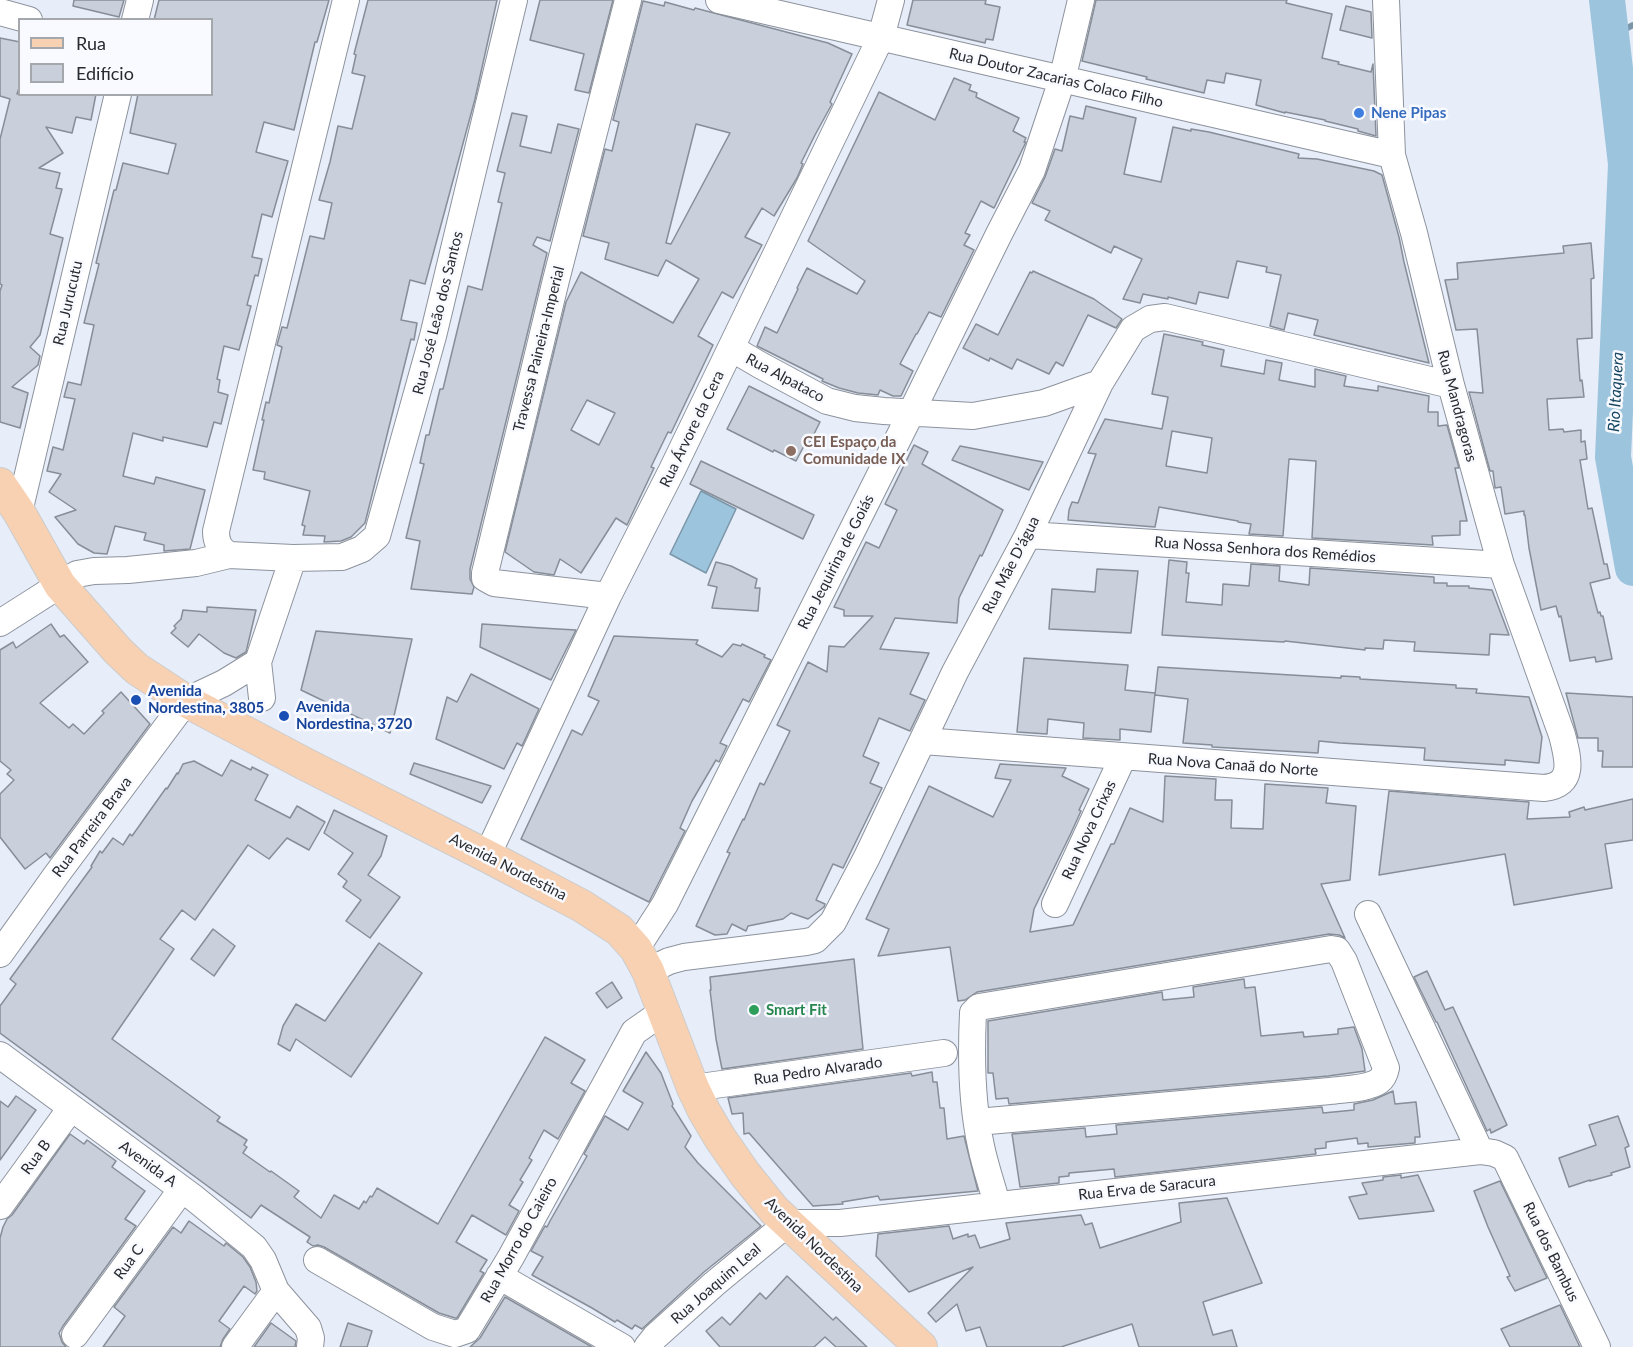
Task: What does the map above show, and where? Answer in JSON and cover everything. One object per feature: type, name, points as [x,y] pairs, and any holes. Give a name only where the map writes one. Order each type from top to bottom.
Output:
[{"type":"main road","name":"Avenida Nordestina","points":[[0,484],[19,512],[60,585],[136,669],[186,701],[582,906],[619,930],[642,960],[693,1088],[720,1138],[745,1174],[774,1210],[918,1346]]},
{"type":"street","points":[[136,18],[140,0]]},
{"type":"street","points":[[229,555],[216,541],[216,531],[346,0]]},
{"type":"street","name":"Rua José Leão dos Santos","points":[[0,623],[77,574],[196,563],[229,555],[293,558],[342,557],[362,549],[377,536],[433,336],[514,0]]},
{"type":"street","name":"Travessa Paineira-Imperial","points":[[608,596],[494,583],[485,578],[485,573],[556,280],[628,0]]},
{"type":"street","name":"Rua Doutor Zacarias Colaco Filho","points":[[719,0],[1392,155]]},
{"type":"street","name":"Rua Árvore da Cera","points":[[487,856],[608,596],[672,471],[881,37],[891,0]]},
{"type":"street","name":"Rua Jequirina de Goiás","points":[[642,960],[665,904],[1032,170],[1062,80],[1081,0]]},
{"type":"street","name":"Rua Mandragoras","points":[[1386,0],[1392,155],[1414,233],[1451,385],[1501,566],[1568,755],[1567,771],[1563,780],[1556,787],[1544,788]]},
{"type":"street","points":[[0,12],[22,18]]},
{"type":"street","name":"Rua Jurucutu","points":[[19,512],[118,96]]},
{"type":"street","name":"Rua Mãe D'água","points":[[642,960],[669,961],[684,957],[806,942],[814,940],[832,922],[867,857],[956,672],[1028,535],[1100,383],[1133,329],[1150,319],[1165,317],[1451,385]]},
{"type":"street","name":"Rua Alpataco","points":[[731,348],[827,401],[855,408],[973,416],[1044,403],[1100,383]]},
{"type":"street","name":"Rua Nossa Senhora dos Remédios","points":[[1028,535],[1501,566]]},
{"type":"street","points":[[262,698],[258,662],[293,558]]},
{"type":"street","points":[[186,701],[224,683],[258,662]]},
{"type":"street","name":"Rua Parreira Brava","points":[[0,954],[186,701]]},
{"type":"street","name":"Rua Nova Canaã do Norte","points":[[923,741],[1544,788]]},
{"type":"street","name":"Rua Nova Crixas","points":[[1054,904],[1123,757]]},
{"type":"street","points":[[1368,914],[1480,1151]]},
{"type":"street","points":[[976,1122],[1368,1086],[1379,1082],[1386,1068],[1344,961],[1337,950],[1331,949],[979,1007],[973,1013],[974,1107],[976,1122],[981,1146],[997,1204]]},
{"type":"street","name":"Rua Morro do Caieiro","points":[[318,1260],[433,1326],[455,1334],[467,1330],[517,1247],[634,1032],[664,1011]]},
{"type":"street","name":"Rua Pedro Alvarado","points":[[693,1088],[944,1053]]},
{"type":"street","name":"Avenida A","points":[[0,1055],[182,1190],[254,1247],[263,1260],[276,1291],[308,1328],[311,1338],[310,1347]]},
{"type":"street","name":"Rua B","points":[[0,1206],[71,1108]]},
{"type":"street","name":"Rua Erva de Saracura","points":[[788,1223],[840,1222],[1480,1151],[1494,1153],[1505,1158]]},
{"type":"street","name":"Rua dos Bambus","points":[[1505,1158],[1597,1347]]},
{"type":"street","name":"Rua C","points":[[75,1335],[182,1190]]},
{"type":"street","name":"Rua Joaquim Leal","points":[[656,1344],[714,1284],[788,1223]]},
{"type":"street","points":[[499,1276],[622,1347]]},
{"type":"street","points":[[235,1347],[276,1291]]},
{"type":"water","points":[[701,491],[736,509],[706,573],[670,554]]},
{"type":"building","points":[[74,0],[124,0],[119,17],[73,6]]},
{"type":"building","points":[[159,0],[329,0],[317,42],[315,42],[294,130],[264,122],[256,152],[288,161],[272,217],[262,214],[252,257],[262,259],[247,305],[251,306],[239,350],[224,346],[217,379],[220,380],[218,392],[228,395],[221,424],[214,422],[207,447],[163,437],[163,441],[133,433],[123,476],[154,484],[156,477],[205,490],[190,549],[164,551],[164,545],[144,540],[146,533],[115,526],[107,554],[94,553],[78,544],[55,517],[76,510],[49,492],[61,474],[47,471],[53,447],[63,450],[75,399],[64,397],[68,382],[81,385],[94,325],[84,323],[99,264],[96,263],[123,163],[168,174],[176,144],[130,133],[138,96],[213,96],[213,18],[154,18]]},
{"type":"building","points":[[368,0],[497,0],[475,99],[425,284],[410,280],[401,320],[417,323],[414,340],[411,339],[365,523],[351,537],[341,541],[324,542],[325,536],[303,535],[305,526],[302,525],[310,491],[264,479],[265,472],[253,470],[266,402],[269,403],[282,347],[277,345],[282,327],[287,328],[310,236],[324,239],[332,203],[319,200],[338,126],[352,129],[365,76],[352,73],[356,55],[354,54]]},
{"type":"building","points":[[540,0],[613,0],[589,93],[575,90],[584,54],[530,40]]},
{"type":"building","points":[[913,0],[986,0],[985,4],[1000,7],[993,40],[986,39],[985,43],[907,25]]},
{"type":"building","points":[[1096,0],[1287,0],[1286,3],[1332,14],[1322,58],[1371,72],[1373,64],[1376,136],[1325,120],[1256,105],[1261,80],[1226,73],[1224,83],[1207,80],[1204,93],[1082,61]]},
{"type":"building","points":[[643,1],[664,6],[665,2],[694,10],[695,8],[828,43],[852,54],[830,102],[832,104],[801,163],[803,164],[797,178],[774,216],[762,208],[745,237],[762,245],[733,298],[722,292],[698,336],[713,345],[671,433],[668,432],[651,467],[654,468],[627,525],[616,518],[581,573],[560,559],[554,575],[534,572],[505,552],[566,302],[581,272],[673,323],[699,279],[666,260],[658,276],[605,259],[609,243],[583,236],[605,149],[612,151],[619,122],[613,120]],"holes":[[[696,124],[730,133],[671,244],[666,243]],[[587,400],[615,413],[599,445],[571,430]]]},
{"type":"building","points":[[1346,6],[1371,12],[1372,38],[1340,30]]},
{"type":"building","points":[[0,38],[18,42],[18,96],[96,96],[91,120],[76,117],[72,133],[46,127],[63,153],[39,168],[60,173],[56,188],[62,189],[50,234],[63,238],[40,335],[30,347],[40,356],[38,365],[12,387],[28,393],[20,428],[0,422],[0,291],[2,285],[0,284],[0,139],[10,99],[0,96]]},
{"type":"building","points":[[954,78],[971,85],[969,90],[977,93],[976,97],[1019,118],[1013,131],[1026,138],[1024,142],[1026,142],[994,208],[981,201],[965,233],[970,235],[964,245],[974,250],[941,317],[929,312],[900,364],[913,371],[901,396],[893,396],[880,390],[878,395],[839,388],[757,346],[765,327],[777,333],[807,268],[857,294],[865,281],[808,241],[879,92],[935,120]]},
{"type":"building","points":[[1086,106],[1136,118],[1124,174],[1161,182],[1173,127],[1209,132],[1299,154],[1298,158],[1317,159],[1374,171],[1382,175],[1429,363],[1314,335],[1318,320],[1288,313],[1284,330],[1270,326],[1281,275],[1266,272],[1267,267],[1237,261],[1228,298],[1199,292],[1196,304],[1143,294],[1140,303],[1123,299],[1142,259],[1114,246],[1111,253],[1045,220],[1050,211],[1032,203],[1055,149],[1062,151],[1070,116],[1083,119]]},
{"type":"building","points":[[512,113],[527,116],[520,146],[551,153],[558,124],[579,129],[550,241],[537,237],[533,245],[547,253],[470,569],[470,579],[474,587],[472,594],[411,589],[420,541],[406,538],[424,464],[420,463],[440,389],[443,389],[468,286],[482,290],[502,203],[498,202],[505,173],[497,171]]},
{"type":"building","points":[[1591,243],[1594,278],[1591,279],[1592,338],[1577,339],[1580,381],[1582,380],[1584,397],[1547,399],[1549,430],[1563,429],[1564,432],[1581,430],[1581,442],[1585,441],[1587,459],[1580,460],[1588,509],[1592,508],[1604,564],[1607,564],[1610,578],[1590,583],[1598,613],[1600,612],[1603,616],[1612,659],[1596,662],[1595,657],[1570,661],[1561,616],[1559,617],[1556,606],[1541,610],[1524,511],[1505,514],[1501,487],[1495,488],[1493,471],[1490,471],[1469,392],[1483,393],[1477,329],[1456,330],[1445,280],[1458,279],[1457,263],[1564,253],[1563,246]]},
{"type":"building","points":[[1033,271],[1094,299],[1122,319],[1116,328],[1088,315],[1063,366],[1056,362],[1049,374],[1017,359],[1012,369],[963,348],[976,324],[998,335],[1030,272]]},
{"type":"building","points":[[1164,334],[1203,342],[1202,345],[1224,350],[1221,366],[1264,374],[1266,360],[1282,363],[1279,380],[1315,387],[1315,369],[1346,376],[1344,386],[1378,391],[1378,386],[1429,396],[1428,412],[1438,412],[1438,426],[1447,425],[1459,468],[1455,468],[1467,521],[1460,521],[1460,535],[1432,536],[1433,545],[1312,538],[1316,461],[1289,459],[1283,536],[1249,534],[1251,524],[1159,507],[1155,527],[1068,520],[1072,502],[1078,503],[1096,454],[1088,453],[1105,419],[1162,429],[1168,397],[1152,394]],"holes":[[[1172,431],[1212,438],[1207,473],[1166,466]]]},
{"type":"building","points":[[749,386],[820,422],[808,446],[805,444],[796,461],[727,429]]},
{"type":"building","points":[[914,445],[928,452],[922,464],[1003,510],[959,598],[957,623],[895,618],[880,649],[929,653],[910,694],[925,700],[910,731],[879,718],[863,756],[879,763],[870,783],[882,788],[843,868],[833,864],[816,900],[825,904],[824,907],[808,919],[791,913],[783,919],[748,926],[746,931],[732,924],[727,934],[715,935],[696,926],[730,853],[727,852],[760,783],[764,785],[790,731],[777,725],[808,662],[827,672],[829,646],[844,647],[873,616],[844,616],[844,610],[834,607],[866,542],[879,548],[897,510],[885,504]]},
{"type":"building","points":[[960,446],[1043,462],[1029,490],[952,460]]},
{"type":"building","points":[[701,461],[814,515],[803,539],[690,484]]},
{"type":"building","points":[[1169,560],[1187,562],[1186,573],[1189,573],[1186,602],[1222,605],[1223,584],[1249,586],[1251,564],[1280,566],[1279,581],[1309,585],[1310,568],[1434,577],[1434,583],[1447,583],[1447,586],[1469,586],[1469,588],[1492,590],[1509,635],[1490,634],[1489,655],[1414,651],[1415,642],[1384,640],[1383,649],[1365,648],[1365,650],[1285,641],[1162,635]]},
{"type":"building","points":[[716,562],[731,566],[757,579],[755,588],[760,588],[758,611],[712,608],[717,587],[708,585]]},
{"type":"building","points":[[1097,569],[1138,571],[1131,633],[1049,629],[1052,589],[1095,592]]},
{"type":"building","points":[[207,607],[256,610],[246,652],[236,658],[224,653],[199,634],[188,647],[171,633],[181,619],[183,610],[207,612]]},
{"type":"building","points":[[51,624],[60,637],[64,635],[88,662],[40,703],[69,728],[73,724],[84,734],[121,692],[150,724],[50,858],[46,853],[25,869],[0,837],[0,794],[14,780],[7,774],[11,770],[0,761],[0,650],[13,642],[16,648]]},
{"type":"building","points":[[482,624],[576,630],[551,680],[480,647]]},
{"type":"building","points":[[316,631],[412,639],[390,733],[301,690]]},
{"type":"building","points":[[614,636],[698,640],[696,644],[722,657],[733,644],[741,646],[742,644],[771,660],[749,702],[743,699],[720,743],[727,746],[719,762],[716,760],[692,801],[680,828],[685,831],[649,902],[521,839],[572,730],[582,735],[599,701],[588,696]]},
{"type":"building","points":[[1024,658],[1128,665],[1125,690],[1155,693],[1151,732],[1120,729],[1120,740],[1083,738],[1084,723],[1048,719],[1047,734],[1017,732]]},
{"type":"building","points":[[1158,667],[1341,678],[1341,676],[1360,677],[1360,679],[1456,685],[1456,688],[1477,689],[1476,693],[1529,697],[1542,737],[1539,763],[1505,760],[1505,765],[1424,760],[1425,748],[1319,741],[1318,753],[1212,747],[1212,745],[1183,743],[1188,699],[1155,695]]},
{"type":"building","points":[[471,674],[539,709],[522,746],[517,743],[504,769],[436,739],[447,697],[457,702]]},
{"type":"building","points":[[1566,693],[1633,697],[1633,767],[1602,767],[1603,751],[1598,751],[1598,738],[1578,738]]},
{"type":"building","points":[[231,760],[268,775],[255,800],[290,818],[297,806],[325,822],[309,850],[287,838],[269,859],[248,845],[195,920],[182,910],[160,939],[174,949],[112,1039],[220,1117],[217,1121],[247,1140],[244,1145],[247,1147],[243,1153],[299,1191],[294,1197],[321,1218],[334,1195],[359,1209],[364,1201],[366,1203],[370,1196],[372,1197],[377,1188],[438,1224],[545,1037],[585,1060],[571,1083],[585,1091],[558,1139],[544,1130],[529,1158],[532,1160],[520,1180],[523,1182],[509,1205],[519,1211],[506,1235],[472,1215],[456,1242],[487,1260],[480,1271],[484,1273],[457,1318],[439,1313],[324,1247],[313,1246],[307,1242],[310,1237],[261,1205],[251,1218],[0,1033],[0,1006],[16,984],[10,979],[92,867],[100,851],[102,853],[113,838],[123,845],[130,834],[132,836],[183,764],[194,761],[222,776]]},
{"type":"building","points":[[414,763],[491,786],[482,803],[410,774]]},
{"type":"building","points":[[1000,764],[1066,768],[1062,776],[1089,789],[1071,833],[1034,909],[1030,932],[1073,925],[1130,808],[1163,822],[1165,776],[1216,779],[1215,800],[1232,800],[1231,828],[1263,829],[1265,784],[1328,788],[1326,803],[1356,806],[1350,880],[1321,884],[1345,938],[1329,934],[977,992],[965,1000],[958,1001],[950,947],[878,956],[889,929],[866,919],[929,786],[993,817],[1011,780],[995,778]]},
{"type":"building","points":[[1389,791],[1529,802],[1527,819],[1570,817],[1569,812],[1584,807],[1585,810],[1633,799],[1633,840],[1605,844],[1612,888],[1514,905],[1505,854],[1379,875]]},
{"type":"building","points":[[334,810],[387,836],[381,856],[368,875],[400,897],[370,938],[346,921],[361,900],[343,887],[347,881],[338,874],[353,853],[324,833]]},
{"type":"building","points":[[213,929],[235,946],[214,976],[191,959]]},
{"type":"building","points":[[379,943],[422,973],[351,1077],[296,1039],[290,1051],[278,1044],[283,1026],[296,1004],[325,1021]]},
{"type":"building","points":[[854,959],[863,1049],[722,1069],[716,1039],[710,977]]},
{"type":"building","points":[[1427,971],[1445,1010],[1453,1007],[1507,1125],[1491,1133],[1490,1129],[1487,1131],[1414,977]]},
{"type":"building","points":[[1244,979],[1245,988],[1255,987],[1261,1036],[1303,1032],[1304,1037],[1338,1034],[1338,1029],[1354,1027],[1362,1049],[1365,1071],[1009,1104],[1008,1098],[996,1099],[993,1073],[988,1073],[988,1021],[1162,992],[1163,1000],[1194,997],[1193,987]]},
{"type":"building","points":[[612,982],[622,998],[607,1008],[596,993]]},
{"type":"building","points":[[646,1052],[661,1073],[672,1106],[691,1136],[685,1147],[761,1226],[704,1272],[642,1329],[635,1325],[632,1329],[617,1320],[615,1322],[532,1275],[543,1257],[531,1251],[587,1156],[584,1154],[605,1116],[628,1130],[643,1103],[623,1091]]},
{"type":"building","points":[[932,1072],[933,1082],[937,1082],[940,1108],[944,1108],[947,1139],[964,1136],[978,1191],[880,1200],[878,1196],[842,1202],[843,1204],[813,1206],[749,1133],[744,1134],[743,1113],[732,1114],[728,1098],[911,1073],[912,1076]]},
{"type":"building","points":[[1393,1091],[1395,1104],[1416,1102],[1420,1137],[1415,1137],[1415,1143],[1368,1147],[1368,1143],[1358,1144],[1357,1138],[1326,1142],[1326,1148],[1315,1149],[1316,1154],[1115,1177],[1114,1169],[1069,1173],[1069,1176],[1059,1177],[1059,1183],[1020,1187],[1012,1134],[1085,1128],[1086,1137],[1117,1134],[1116,1125],[1322,1107],[1323,1113],[1354,1110],[1354,1104],[1373,1100]]},
{"type":"building","points":[[16,1096],[36,1110],[0,1160],[0,1101],[8,1107]]},
{"type":"building","points":[[1618,1116],[1629,1146],[1625,1148],[1630,1167],[1611,1173],[1612,1175],[1569,1187],[1559,1158],[1596,1145],[1589,1125]]},
{"type":"building","points":[[70,1134],[84,1144],[87,1140],[116,1161],[112,1167],[145,1191],[125,1219],[136,1226],[63,1326],[59,1333],[66,1347],[0,1347],[0,1238],[3,1227]]},
{"type":"building","points":[[1401,1175],[1401,1178],[1418,1175],[1434,1211],[1359,1219],[1349,1197],[1367,1194],[1362,1183]]},
{"type":"building","points":[[1500,1181],[1547,1278],[1515,1291],[1507,1277],[1510,1276],[1474,1191]]},
{"type":"building","points":[[1227,1198],[1262,1283],[1203,1302],[1213,1335],[1232,1330],[1237,1347],[1139,1347],[1132,1324],[1061,1347],[987,1347],[980,1327],[966,1331],[957,1304],[936,1322],[928,1313],[973,1267],[909,1292],[876,1256],[878,1234],[949,1226],[953,1239],[968,1234],[968,1237],[975,1235],[980,1248],[1010,1239],[1006,1223],[1081,1215],[1085,1225],[1092,1223],[1100,1248],[1181,1222],[1179,1203]]},
{"type":"building","points":[[189,1221],[224,1246],[226,1243],[243,1257],[256,1282],[255,1294],[244,1286],[219,1321],[230,1329],[220,1347],[103,1347],[125,1316],[114,1307],[173,1227],[181,1233]]},
{"type":"building","points":[[787,1276],[833,1320],[836,1317],[867,1347],[836,1347],[825,1337],[814,1347],[720,1347],[706,1331],[722,1317],[730,1325],[760,1293],[766,1299]]},
{"type":"building","points":[[505,1297],[592,1347],[470,1347],[480,1338]]},
{"type":"building","points":[[1560,1305],[1580,1347],[1510,1347],[1501,1329]]},
{"type":"building","points":[[271,1323],[296,1341],[295,1347],[254,1347]]},
{"type":"building","points":[[348,1323],[372,1331],[367,1347],[340,1347]]},
{"type":"waterway","name":"Rio Itaquera","points":[[1607,0],[1626,164],[1613,457],[1633,568]]},
{"type":"waterway","points":[[1612,36],[1633,25]]},
{"type":"place","name":"Nene Pipas","points":[[1359,113]]},
{"type":"place","name":"CEI Espaço da Comunidade IX","points":[[791,451]]},
{"type":"place","name":"Avenida Nordestina, 3805","points":[[136,700]]},
{"type":"place","name":"Avenida Nordestina, 3720","points":[[284,716]]},
{"type":"place","name":"Smart Fit","points":[[754,1010]]}]
